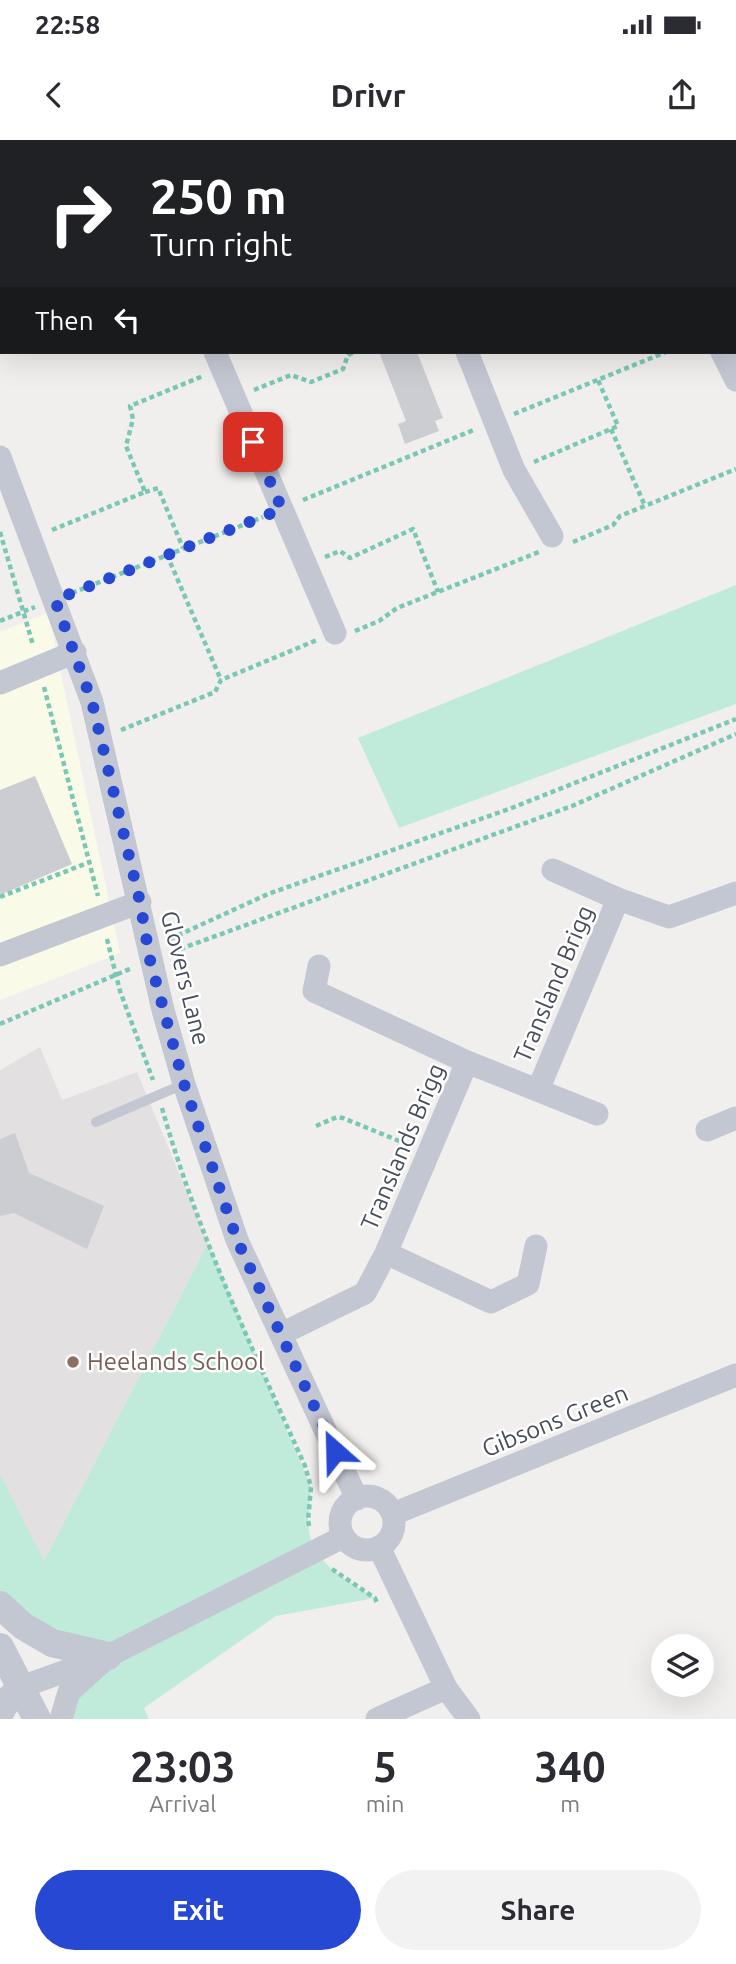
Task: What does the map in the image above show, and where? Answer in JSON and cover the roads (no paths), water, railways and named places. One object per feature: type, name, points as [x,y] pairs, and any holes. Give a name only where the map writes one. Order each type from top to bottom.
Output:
[{"type":"street","points":[[468,354],[514,470],[552,536]]},
{"type":"street","points":[[723,354],[736,380]]},
{"type":"street","points":[[218,360],[335,633]]},
{"type":"street","name":"Glovers Lane","points":[[0,457],[92,702],[140,902],[149,954],[184,1084],[237,1240],[357,1499]]},
{"type":"street","points":[[0,683],[75,652]]},
{"type":"street","name":"Transland Brigg","points":[[553,870],[618,899],[669,917],[736,893]]},
{"type":"street","name":"Transland Brigg","points":[[538,1090],[618,899]]},
{"type":"street","points":[[0,956],[140,902]]},
{"type":"street","name":"Translands Brigg","points":[[318,966],[314,991],[467,1062],[597,1114]]},
{"type":"street","name":"Translands Brigg","points":[[281,1334],[365,1293],[386,1253],[467,1062]]},
{"type":"street","points":[[707,1130],[736,1118]]},
{"type":"street","name":"Translands Brigg","points":[[386,1253],[491,1302],[528,1284],[536,1246]]},
{"type":"street","name":"Gibsons Green","points":[[393,1514],[736,1375]]},
{"type":"street","points":[[374,1497],[388,1506],[393,1514],[391,1537],[372,1550],[355,1548],[344,1537],[340,1519],[349,1503],[357,1499],[374,1497]]},
{"type":"street","points":[[0,1713],[21,1687],[108,1656],[344,1537]]},
{"type":"street","points":[[379,1547],[446,1688],[468,1719]]},
{"type":"street","points":[[0,1605],[23,1626],[52,1643],[108,1656]]},
{"type":"street","points":[[0,1647],[37,1719]]},
{"type":"street","points":[[61,1719],[69,1692],[108,1656]]},
{"type":"street","points":[[377,1719],[446,1688]]},
{"type":"lane","points":[[96,1122],[184,1084]]},
{"type":"place","name":"Heelands School","points":[[73,1362]]}]
